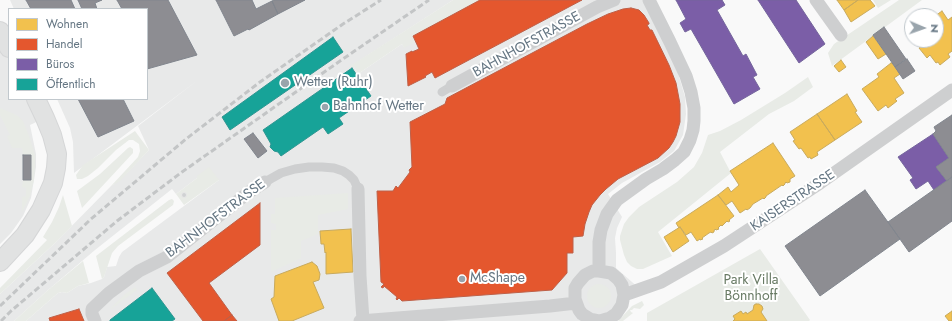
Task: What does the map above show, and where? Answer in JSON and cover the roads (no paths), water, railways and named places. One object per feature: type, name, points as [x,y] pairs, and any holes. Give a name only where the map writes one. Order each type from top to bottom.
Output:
[{"type":"main road","points":[[0,31],[8,46]]},
{"type":"main road","points":[[0,262],[25,235],[41,210],[53,182],[57,154],[52,135],[36,100]]},
{"type":"street","name":"BAHNHOFSTRASSE","points":[[447,89],[597,7],[614,0]]},
{"type":"street","points":[[599,270],[599,242],[601,230],[607,214],[617,200],[646,179],[663,169],[684,152],[690,140],[694,121],[694,108],[686,76],[649,0]]},
{"type":"street","points":[[816,0],[841,36]]},
{"type":"street","name":"KAISERSTRASSE","points":[[624,295],[662,282],[724,246],[813,188],[952,90]]},
{"type":"street","name":"BAHNHOFSTRASSE","points":[[95,321],[92,314],[92,309],[109,293],[139,271],[167,257],[249,192],[281,173],[295,168],[334,168],[350,175],[358,189]]},
{"type":"street","points":[[358,189],[362,321],[576,303]]},
{"type":"street","points":[[599,270],[611,273],[618,279],[622,285],[624,295],[622,305],[616,314],[610,318],[595,321],[582,314],[575,299],[578,283],[585,275],[599,270]]},
{"type":"railway","points":[[0,306],[91,219],[186,139],[260,82],[343,24],[381,0]]},
{"type":"railway","points":[[1,321],[117,221],[182,172],[429,0]]},
{"type":"place","name":"Wetter (Ruhr)","points":[[285,83]]},
{"type":"place","name":"Bahnhof Wetter","points":[[325,107]]},
{"type":"place","name":"McShape","points":[[462,279]]},
{"type":"park label","name":"Park Villa Bönnhoff","points":[[751,290]]}]
